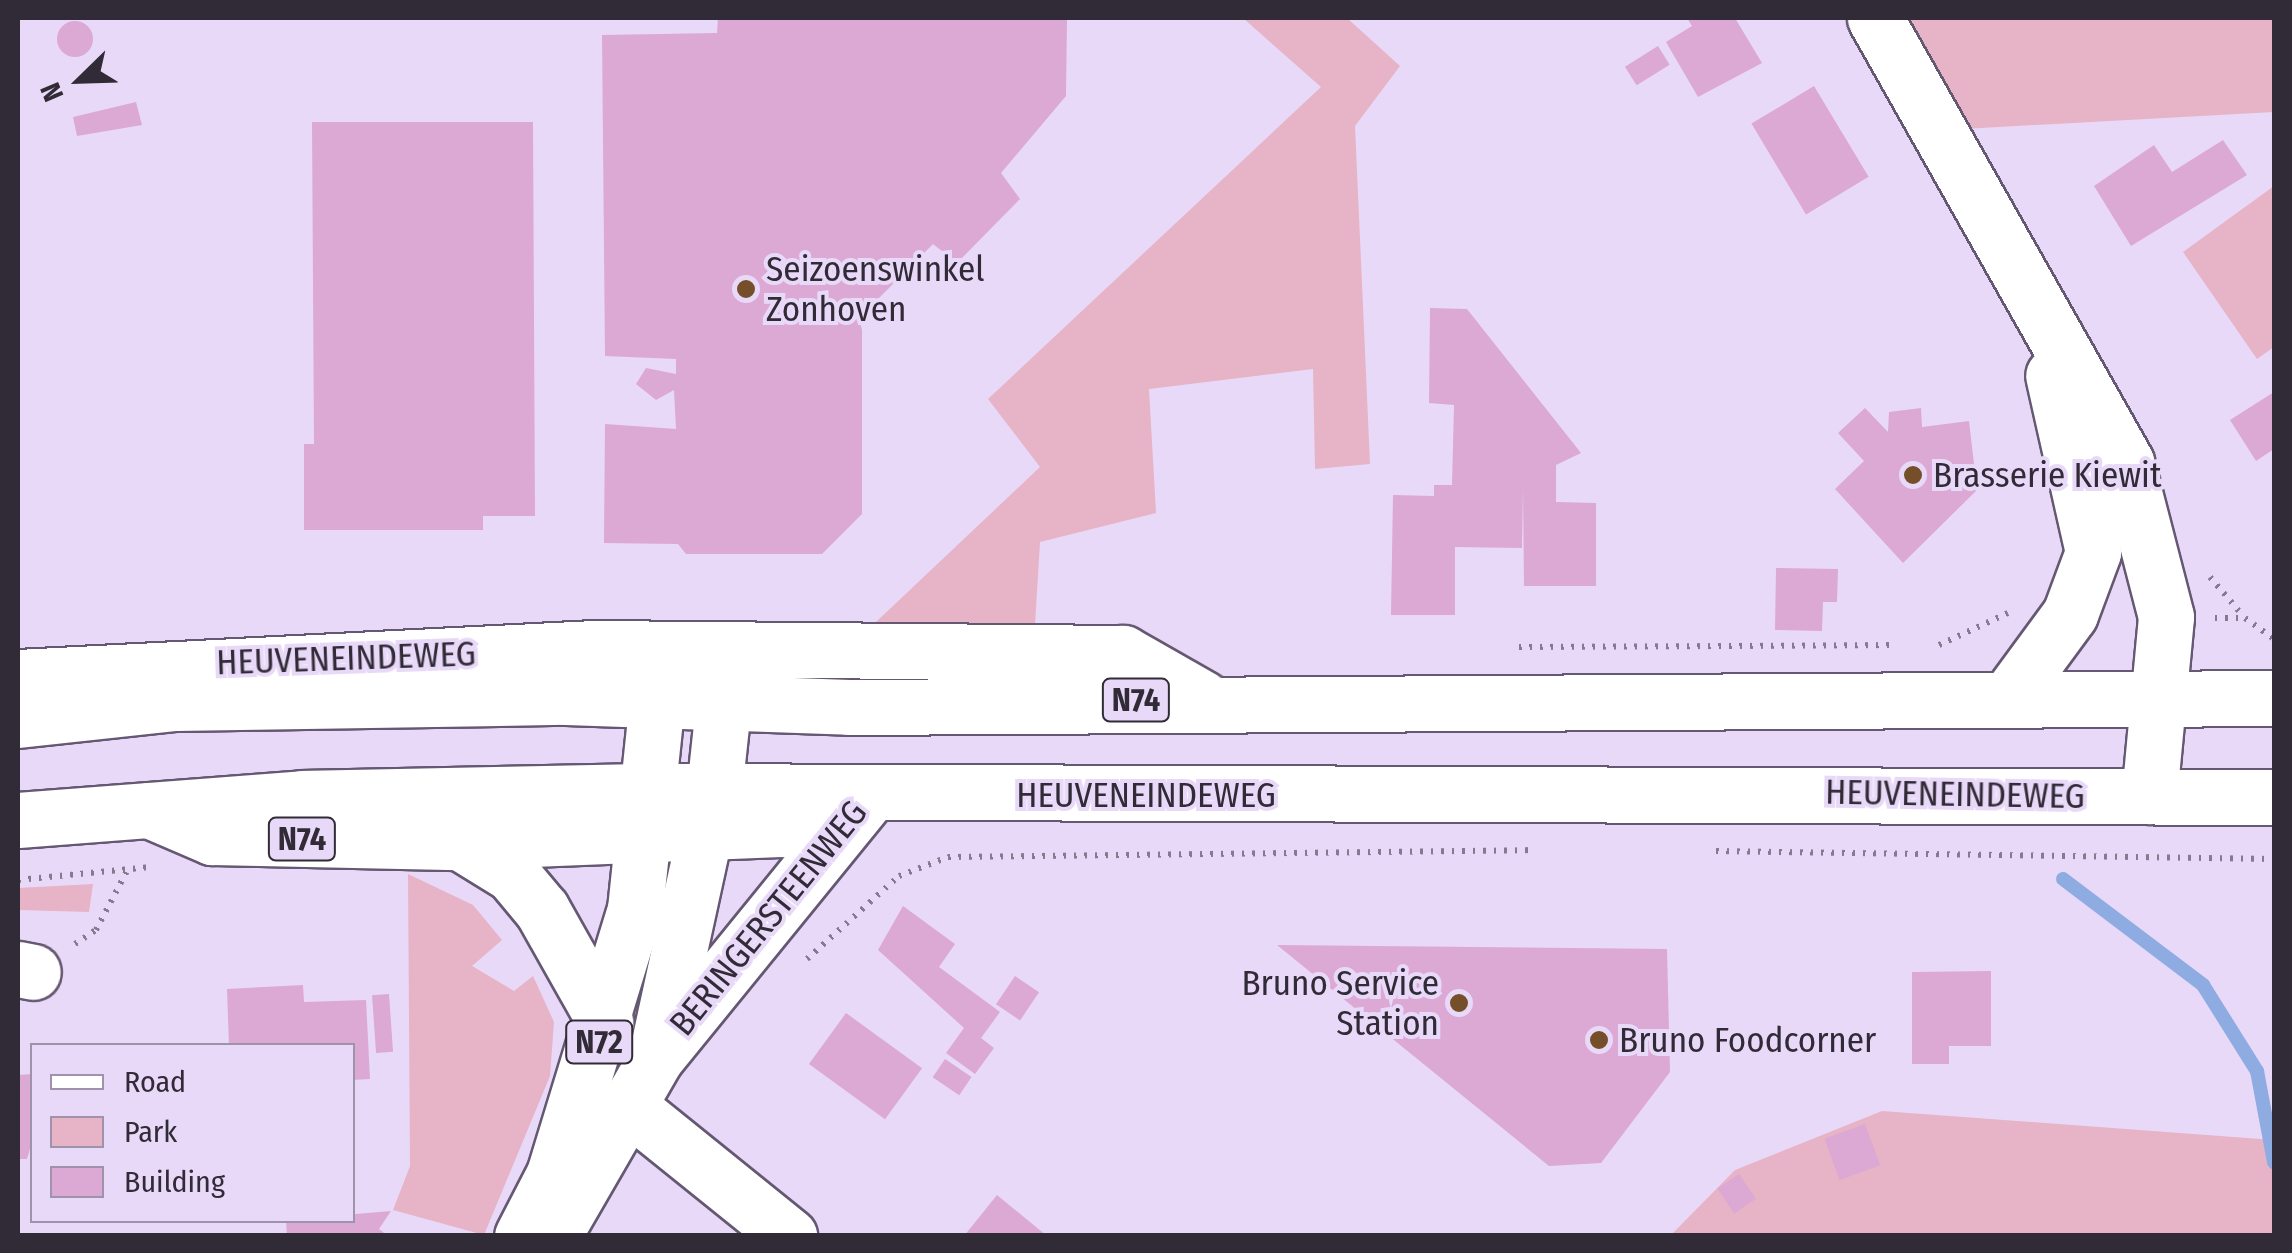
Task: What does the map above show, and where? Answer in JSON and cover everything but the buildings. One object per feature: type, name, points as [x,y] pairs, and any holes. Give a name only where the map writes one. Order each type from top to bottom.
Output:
[{"type":"main road","points":[[1875,18],[2126,462],[2166,617],[2149,796]]},
{"type":"main road","points":[[2012,694],[2070,614],[2093,552],[2075,448],[2022,272]]},
{"type":"main road","name":"HEUVENEINDEWEG","points":[[18,677],[594,648],[1123,653],[1202,698]]},
{"type":"main road","name":"N74","points":[[2012,694],[2274,698]]},
{"type":"main road","name":"HEUVENEINDEWEG","points":[[18,720],[175,704],[724,698],[849,707],[1202,698],[2012,694]]},
{"type":"main road","name":"BERINGERSTEENWEG","points":[[522,1236],[605,1022],[648,815],[657,698]]},
{"type":"main road","points":[[655,1060],[710,813],[724,698]]},
{"type":"main road","name":"HEUVENEINDEWEG","points":[[18,820],[149,810],[648,815],[710,813],[871,793],[2274,797]]},
{"type":"main road","name":"BERINGERSTEENWEG","points":[[554,1236],[633,1110],[655,1060],[871,793]]},
{"type":"main road","name":"N74","points":[[149,810],[212,837],[460,842],[648,815]]},
{"type":"main road","points":[[460,842],[512,874],[542,910],[605,1022]]},
{"type":"main road","points":[[633,1110],[790,1236]]},
{"type":"path","points":[[1922,645],[1956,643],[2006,612],[2070,614]]},
{"type":"path","points":[[1500,648],[1903,645]]},
{"type":"path","points":[[818,950],[900,876],[948,857],[1547,849]]},
{"type":"path","points":[[1710,850],[2274,859]]},
{"type":"path","points":[[96,930],[128,868]]},
{"type":"green space","points":[[1243,18],[1347,18],[1400,66],[1355,126],[1370,464],[1315,469],[1313,369],[1149,389],[1156,513],[1040,542],[1035,625],[876,622],[1040,467],[988,399],[1321,87]]},
{"type":"green space","points":[[1897,18],[2274,18],[2274,112],[1963,129]]},
{"type":"green space","points":[[2274,186],[2274,347],[2257,359],[2183,252]]},
{"type":"green space","points":[[408,874],[473,905],[502,940],[472,966],[514,991],[533,976],[554,1022],[550,1076],[484,1235],[393,1210],[410,1166]]},
{"type":"green space","points":[[93,884],[89,912],[18,910],[18,888]]},
{"type":"green space","points":[[1882,1111],[2274,1140],[2274,1235],[1670,1236],[1735,1170]]},
{"type":"waterway","points":[[2063,879],[2203,985],[2257,1071],[2274,1162]]},
{"type":"place","name":"Seizoenswinkel Zonhoven","points":[[746,289]]},
{"type":"place","name":"Brasserie Kiewit","points":[[1913,475]]},
{"type":"place","name":"Bruno Service Station","points":[[1459,1003]]},
{"type":"place","name":"Bruno Foodcorner","points":[[1599,1040]]}]
